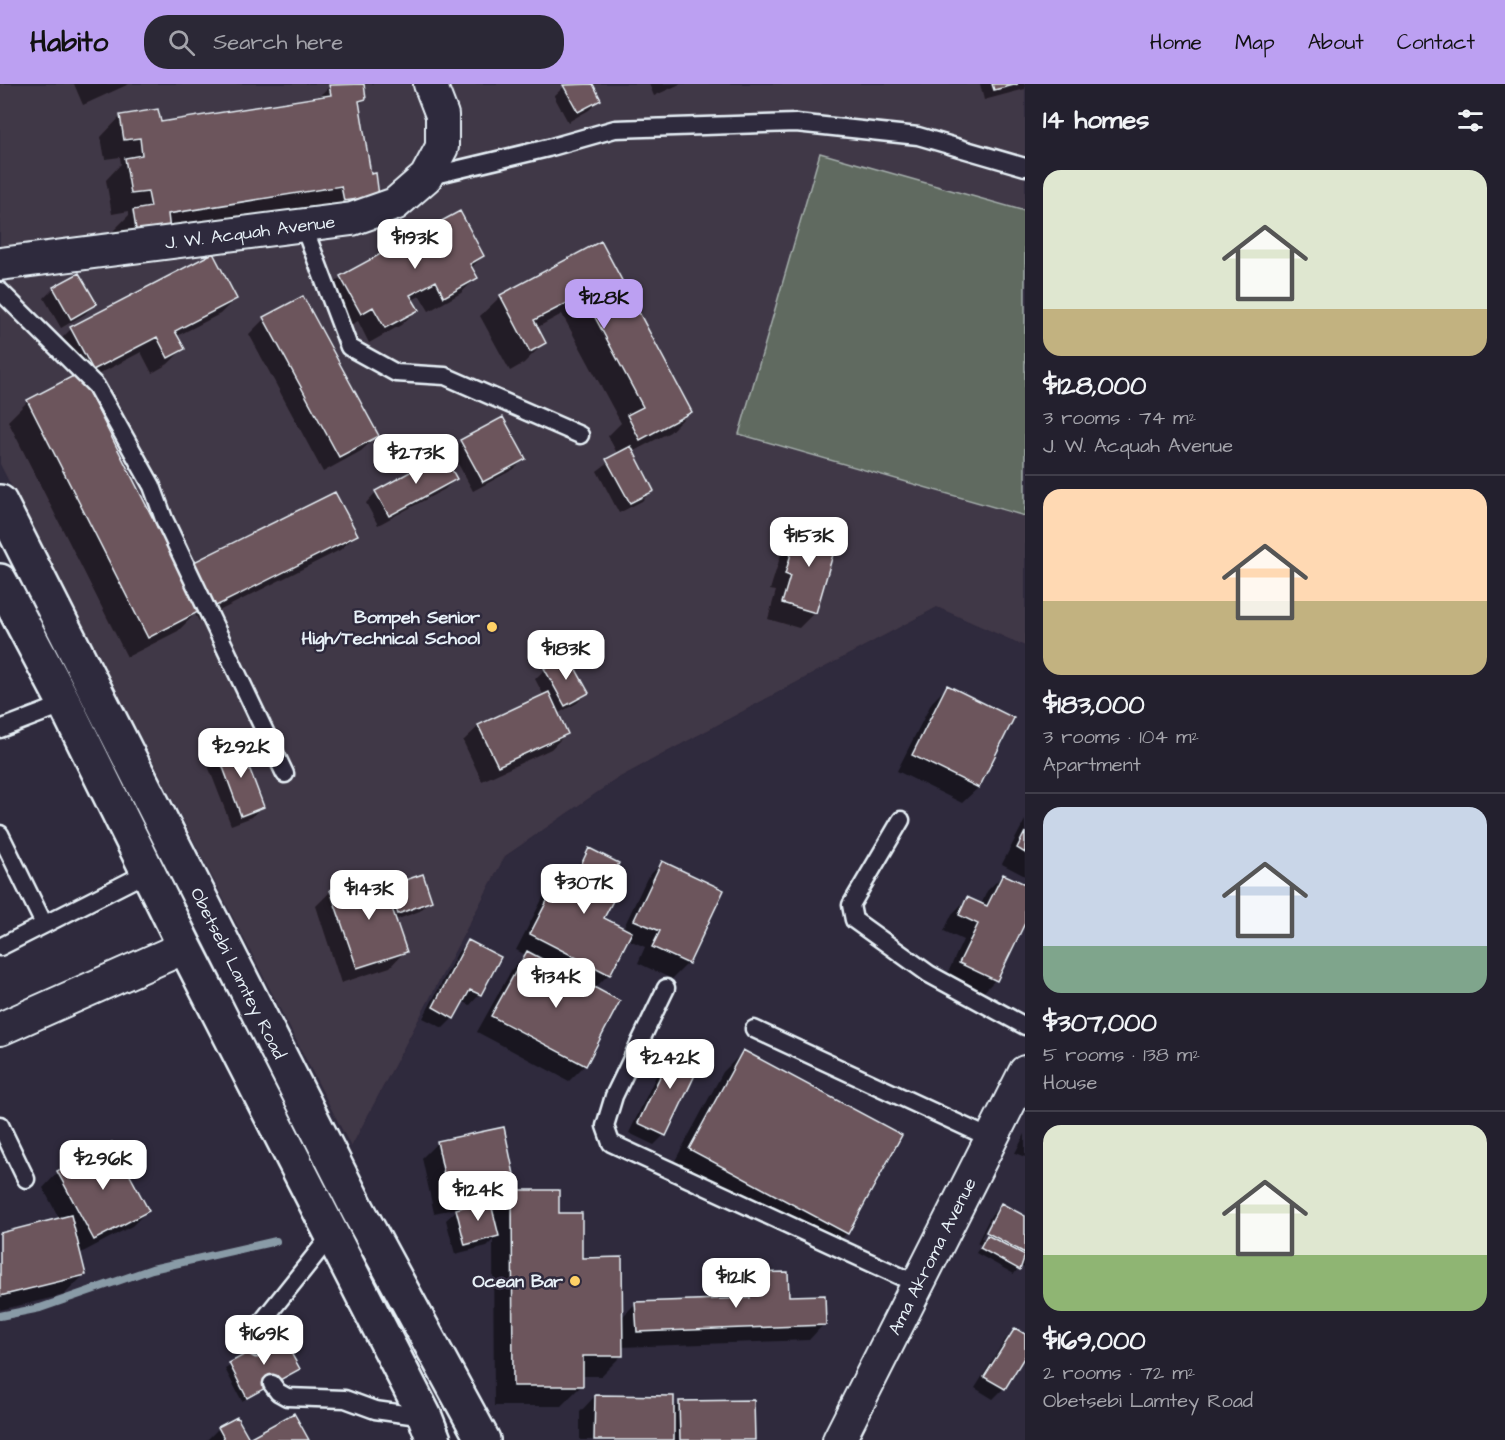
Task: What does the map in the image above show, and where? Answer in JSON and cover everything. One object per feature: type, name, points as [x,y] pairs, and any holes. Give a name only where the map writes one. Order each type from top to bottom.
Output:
[{"type":"main road","name":"Obetsebi Lamtey Road","points":[[0,502],[358,1210],[483,1440]]},
{"type":"main road","name":"Obetsebi Lamtey Road","points":[[0,581],[65,704],[429,1429]]},
{"type":"street","name":"J. W. Acquah Avenue","points":[[0,264],[352,219],[395,204],[426,177],[442,147],[442,115],[430,84]]},
{"type":"street","points":[[0,1029],[185,947]]},
{"type":"street","name":"Ama Akroma Avenue","points":[[839,1440],[1025,1072]]},
{"type":"lane","points":[[426,177],[548,148],[615,129],[796,123],[918,136],[1025,167]]},
{"type":"lane","points":[[303,225],[349,346],[396,373],[445,376],[580,435]]},
{"type":"lane","points":[[0,291],[96,386],[152,486],[164,519],[285,774]]},
{"type":"lane","points":[[0,729],[65,704]]},
{"type":"lane","points":[[901,820],[851,905],[854,920],[928,974],[1025,1026]]},
{"type":"lane","points":[[0,834],[44,924]]},
{"type":"lane","points":[[0,947],[148,872]]},
{"type":"lane","points":[[666,988],[614,1096],[605,1126],[611,1143],[919,1285]]},
{"type":"lane","points":[[754,1029],[992,1139]]},
{"type":"lane","points":[[0,1125],[26,1179]]},
{"type":"lane","points":[[256,1348],[254,1341],[257,1328],[332,1234]]},
{"type":"lane","points":[[272,1384],[278,1392],[287,1397],[345,1399],[429,1429]]},
{"type":"shaded area","name":"Bompeh Senior High/Technical School","points":[[0,84],[1025,84],[1025,646],[937,607],[618,778],[505,856],[351,1147],[0,464]]},
{"type":"shaded area","points":[[820,153],[1025,211],[1025,516],[739,434]]},
{"type":"building","points":[[364,84],[366,99],[359,101],[371,174],[376,173],[379,196],[344,201],[341,186],[168,214],[170,231],[137,236],[133,210],[151,207],[148,192],[131,194],[125,158],[142,155],[140,138],[124,140],[120,115],[158,109],[161,122],[331,95],[329,85]]},
{"type":"building","points":[[593,84],[601,100],[578,112],[563,85]]},
{"type":"building","points":[[992,84],[1018,84],[994,90]]},
{"type":"building","points":[[460,211],[484,256],[470,264],[478,278],[444,297],[436,281],[410,295],[419,310],[385,328],[373,307],[361,314],[340,276]]},
{"type":"building","points":[[601,241],[692,412],[640,440],[627,415],[643,407],[583,295],[534,320],[546,343],[530,352],[500,295]]},
{"type":"building","points":[[213,253],[237,299],[175,331],[185,349],[168,358],[157,337],[93,370],[70,327]]},
{"type":"building","points":[[79,273],[97,304],[71,319],[53,287]]},
{"type":"building","points":[[303,296],[379,436],[339,457],[263,317]]},
{"type":"building","points":[[79,373],[200,611],[148,638],[27,400]]},
{"type":"building","points":[[503,417],[526,459],[483,482],[460,440]]},
{"type":"building","points":[[631,446],[654,491],[630,503],[606,459]]},
{"type":"building","points":[[443,454],[457,479],[389,516],[375,491]]},
{"type":"building","points":[[335,492],[358,535],[214,607],[192,563]]},
{"type":"building","points":[[805,524],[839,534],[816,613],[782,603],[790,576],[785,574],[796,537],[801,539]]},
{"type":"building","points":[[568,655],[589,693],[565,706],[544,668]]},
{"type":"building","points":[[947,685],[1014,718],[979,788],[912,755]]},
{"type":"building","points":[[549,692],[568,734],[498,766],[478,725]]},
{"type":"building","points":[[240,743],[264,807],[241,816],[217,751]]},
{"type":"building","points":[[1025,832],[1025,853],[1017,848]]},
{"type":"building","points":[[589,848],[619,863],[606,890],[616,895],[604,918],[632,932],[610,975],[530,934],[564,868],[576,875]]},
{"type":"building","points":[[662,861],[724,890],[689,964],[652,947],[660,931],[634,920]]},
{"type":"building","points":[[380,873],[407,952],[357,968],[330,890]]},
{"type":"building","points":[[423,874],[432,901],[398,914],[388,886]]},
{"type":"building","points":[[1003,874],[1025,884],[1025,923],[997,981],[959,963],[978,924],[959,915],[967,897],[987,906]]},
{"type":"building","points":[[468,940],[501,957],[481,995],[470,990],[454,1019],[433,1007]]},
{"type":"building","points":[[527,951],[620,1001],[586,1066],[491,1016]]},
{"type":"building","points":[[675,1045],[703,1058],[666,1136],[638,1123]]},
{"type":"building","points":[[743,1050],[902,1135],[848,1234],[689,1149]]},
{"type":"building","points":[[504,1127],[516,1184],[449,1198],[437,1141]]},
{"type":"building","points":[[112,1142],[149,1211],[94,1240],[57,1171]]},
{"type":"building","points":[[512,1190],[559,1190],[559,1213],[582,1213],[582,1258],[622,1257],[623,1356],[583,1356],[583,1386],[513,1386]]},
{"type":"building","points":[[490,1200],[499,1236],[465,1245],[456,1209]]},
{"type":"building","points":[[1001,1203],[1025,1216],[1025,1253],[986,1232]]},
{"type":"building","points":[[71,1215],[86,1275],[0,1296],[0,1233]]},
{"type":"building","points":[[987,1235],[1025,1255],[1020,1270],[980,1248]]},
{"type":"building","points":[[788,1272],[789,1296],[825,1295],[826,1325],[637,1332],[635,1302],[750,1298],[749,1273]]},
{"type":"building","points":[[1015,1328],[1025,1334],[1025,1356],[1005,1389],[984,1377]]},
{"type":"building","points":[[281,1335],[300,1369],[247,1398],[229,1363]]},
{"type":"building","points":[[595,1395],[674,1396],[674,1440],[594,1440]]},
{"type":"building","points":[[754,1400],[755,1440],[680,1440],[679,1401]]},
{"type":"building","points":[[294,1413],[309,1440],[225,1440],[218,1427],[237,1417],[249,1438]]},
{"type":"waterway","points":[[0,1316],[40,1308],[152,1269],[276,1241]]},
{"type":"place","name":"Bompeh Senior High/Technical School","points":[[492,627]]},
{"type":"place","name":"Ocean Bar","points":[[575,1281]]}]
